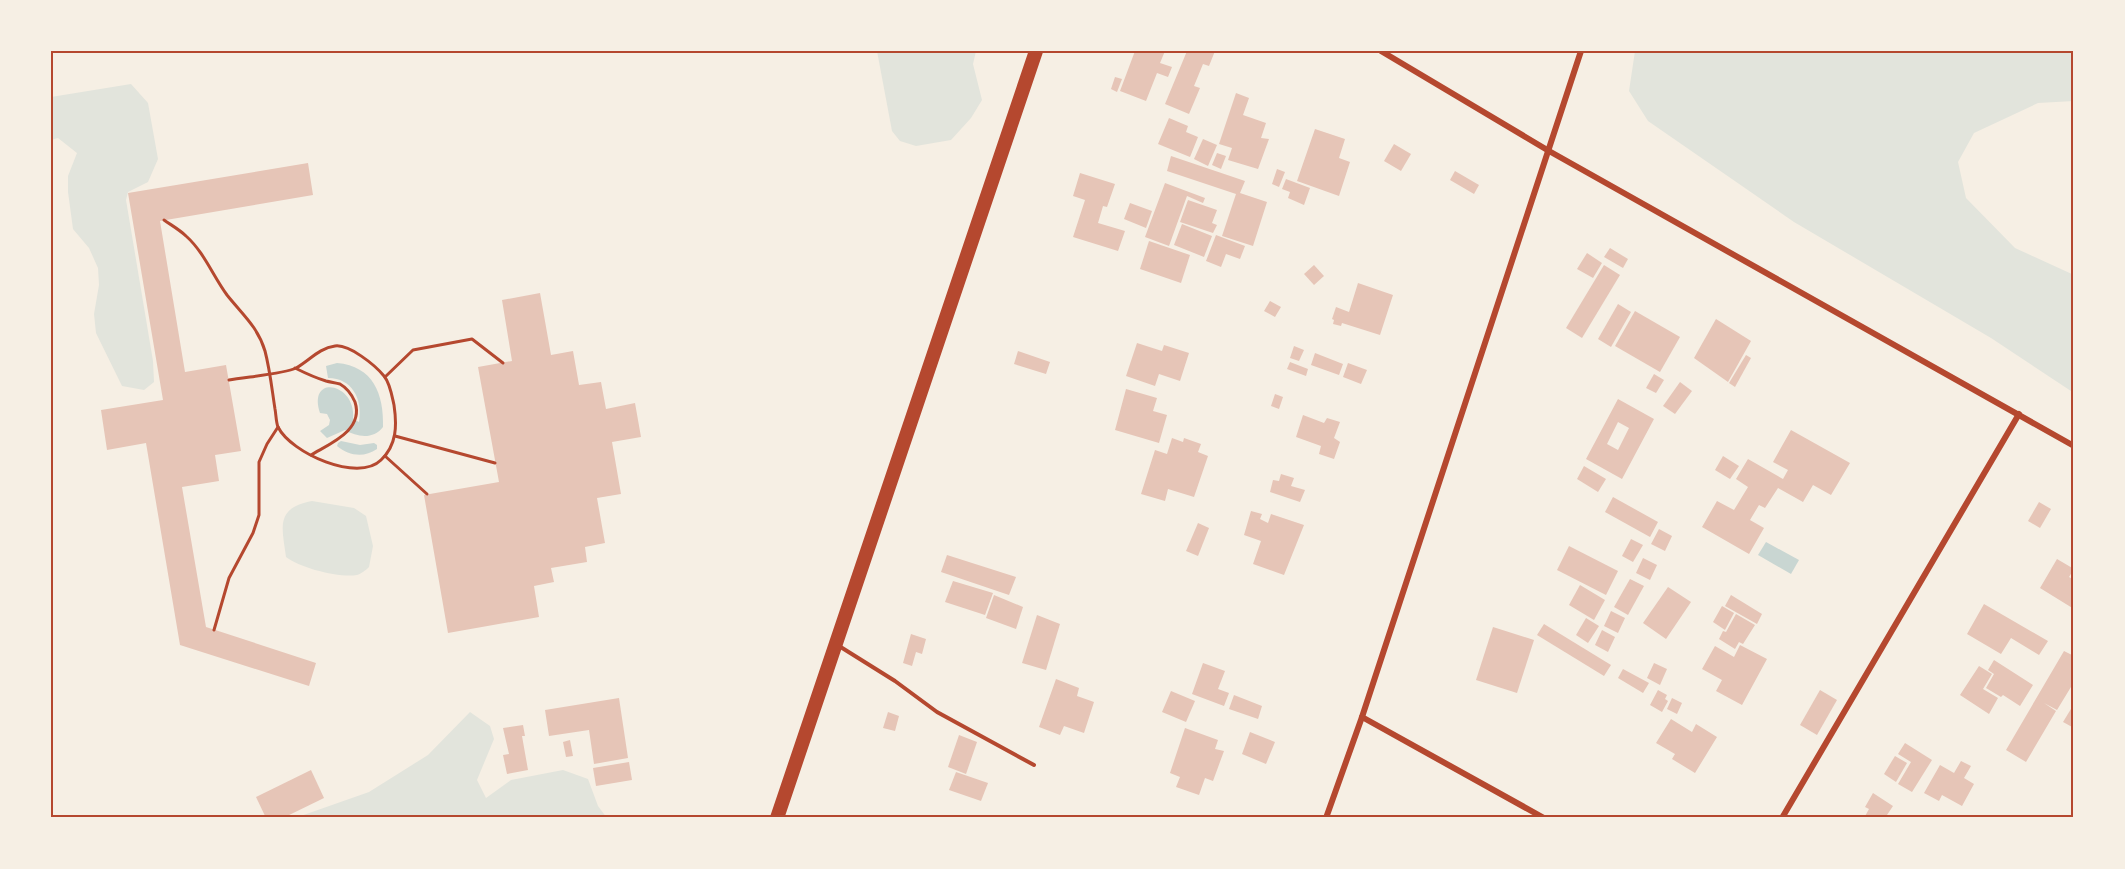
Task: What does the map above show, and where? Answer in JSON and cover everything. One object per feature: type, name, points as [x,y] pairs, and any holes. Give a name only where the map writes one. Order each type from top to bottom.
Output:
[{"type":"highway","points":[[777,818],[1036,51]]},
{"type":"street","points":[[1381,51],[1549,151],[2074,446]]},
{"type":"street","points":[[1326,818],[1362,717],[1581,51]]},
{"type":"street","points":[[1782,818],[2019,414]]},
{"type":"street","points":[[1362,717],[1544,818]]},
{"type":"lane","points":[[836,644],[937,712],[1034,765]]},
{"type":"path","points":[[164,220],[186,236],[259,335],[265,352],[269,373],[279,427],[295,444],[319,460],[339,466],[364,468],[380,462],[391,449],[395,436],[396,417],[393,399],[385,377],[355,351],[336,345],[322,350],[295,368],[269,373],[229,380]]},
{"type":"path","points":[[385,377],[414,350],[472,339],[503,363]]},
{"type":"path","points":[[295,368],[346,388],[356,404],[356,420],[348,431],[311,455]]},
{"type":"path","points":[[214,630],[229,578],[254,533],[259,515],[260,462],[267,444],[279,427]]},
{"type":"path","points":[[395,436],[495,463]]},
{"type":"path","points":[[385,456],[427,494]]},
{"type":"shaded area","points":[[877,51],[976,51],[973,64],[982,100],[971,118],[951,140],[916,146],[900,141],[892,131]]},
{"type":"shaded area","points":[[1635,51],[2074,51],[2074,101],[2038,103],[1974,133],[1958,162],[1966,198],[2015,248],[2074,275],[2074,393],[1991,338],[1794,222],[1648,121],[1629,91]]},
{"type":"shaded area","points":[[131,84],[148,103],[158,159],[148,182],[128,192],[126,200],[153,361],[154,382],[144,390],[122,386],[96,333],[94,314],[99,285],[98,268],[89,248],[73,229],[68,192],[68,176],[77,153],[58,138],[51,140],[51,97]]},
{"type":"shaded area","points":[[337,363],[360,370],[374,384],[383,415],[383,427],[375,434],[360,436],[345,430],[327,438],[320,431],[329,425],[330,420],[327,414],[320,413],[318,400],[320,392],[326,388],[341,391],[348,397],[353,419],[359,422],[359,405],[354,391],[344,382],[328,378],[326,366]]},
{"type":"shaded area","points":[[341,441],[360,445],[374,443],[377,449],[362,455],[352,454],[337,446]]},
{"type":"shaded area","points":[[312,501],[354,508],[366,516],[373,546],[369,567],[363,572],[349,576],[330,574],[300,565],[286,557],[283,528],[286,514],[300,504]]},
{"type":"shaded area","points":[[1766,542],[1799,560],[1791,574],[1758,555]]},
{"type":"shaded area","points":[[470,712],[490,726],[494,739],[477,780],[486,798],[511,780],[563,770],[588,779],[598,806],[607,818],[295,818],[369,792],[428,755]]},
{"type":"building","points":[[1135,51],[1165,51],[1160,63],[1172,67],[1168,77],[1157,73],[1146,101],[1120,91]]},
{"type":"building","points":[[1187,51],[1215,51],[1209,66],[1203,64],[1194,86],[1200,88],[1189,114],[1165,104]]},
{"type":"building","points":[[1115,77],[1122,79],[1117,92],[1111,89]]},
{"type":"building","points":[[1236,93],[1249,98],[1243,115],[1266,123],[1261,138],[1269,139],[1258,169],[1228,160],[1232,148],[1219,144]]},
{"type":"building","points":[[1169,118],[1188,126],[1186,132],[1198,137],[1190,157],[1158,144]]},
{"type":"building","points":[[1315,129],[1345,139],[1339,158],[1350,162],[1339,196],[1297,181]]},
{"type":"building","points":[[1203,139],[1217,145],[1208,166],[1194,159]]},
{"type":"building","points":[[1394,144],[1411,154],[1401,171],[1384,161]]},
{"type":"building","points":[[1217,153],[1226,156],[1221,169],[1212,165]]},
{"type":"building","points":[[1171,156],[1245,181],[1240,193],[1267,202],[1253,246],[1222,236],[1236,194],[1167,171]]},
{"type":"building","points":[[308,163],[313,195],[160,221],[185,372],[226,365],[241,451],[215,455],[219,481],[182,487],[206,627],[316,663],[309,686],[180,645],[146,443],[107,450],[101,410],[163,400],[128,193]]},
{"type":"building","points":[[1277,169],[1285,172],[1279,187],[1272,184]]},
{"type":"building","points":[[1455,171],[1479,185],[1474,194],[1450,180]]},
{"type":"building","points":[[1080,173],[1115,184],[1107,207],[1103,206],[1098,223],[1125,231],[1118,251],[1073,237],[1085,200],[1073,196]]},
{"type":"building","points":[[1286,179],[1310,188],[1304,205],[1288,198],[1290,192],[1282,189]]},
{"type":"building","points":[[1165,183],[1205,198],[1203,203],[1187,196],[1169,246],[1145,237]]},
{"type":"building","points":[[1188,200],[1217,210],[1212,223],[1217,225],[1213,233],[1180,222]]},
{"type":"building","points":[[1130,203],[1152,211],[1146,228],[1124,219]]},
{"type":"building","points":[[1182,224],[1212,236],[1204,257],[1174,245]]},
{"type":"building","points":[[1216,235],[1245,246],[1240,259],[1226,254],[1221,267],[1206,261]]},
{"type":"building","points":[[1149,241],[1190,255],[1181,283],[1140,269]]},
{"type":"building","points":[[1610,248],[1628,259],[1623,268],[1604,257]]},
{"type":"building","points":[[1587,253],[1602,263],[1593,278],[1577,269]]},
{"type":"building","points":[[1314,265],[1324,276],[1314,285],[1304,274]]},
{"type":"building","points":[[1604,265],[1620,275],[1582,338],[1566,328]]},
{"type":"building","points":[[1358,283],[1393,295],[1380,335],[1342,323],[1341,326],[1333,324],[1332,319],[1336,307],[1349,312]]},
{"type":"building","points":[[540,293],[551,355],[573,351],[579,385],[601,382],[606,409],[635,403],[641,437],[612,442],[621,494],[597,498],[605,543],[585,547],[587,562],[551,568],[554,582],[534,586],[539,617],[448,633],[424,495],[499,482],[478,367],[512,361],[502,300]]},
{"type":"building","points":[[1270,301],[1281,307],[1275,317],[1264,311]]},
{"type":"building","points":[[1618,304],[1631,312],[1611,347],[1598,339]]},
{"type":"building","points":[[1635,311],[1680,337],[1660,372],[1615,346]]},
{"type":"building","points":[[1716,319],[1751,341],[1728,382],[1694,358]]},
{"type":"building","points":[[1137,343],[1162,351],[1164,345],[1189,353],[1180,381],[1159,374],[1155,386],[1126,376]]},
{"type":"building","points":[[1294,346],[1304,350],[1299,361],[1290,358]]},
{"type":"building","points":[[1018,351],[1050,362],[1046,374],[1014,364]]},
{"type":"building","points":[[1315,353],[1343,364],[1339,375],[1311,365]]},
{"type":"building","points":[[1746,355],[1751,358],[1735,387],[1729,383]]},
{"type":"building","points":[[1290,362],[1308,369],[1306,376],[1287,369]]},
{"type":"building","points":[[1348,363],[1367,370],[1361,384],[1343,377]]},
{"type":"building","points":[[1654,374],[1664,380],[1656,393],[1646,388]]},
{"type":"building","points":[[1680,382],[1692,391],[1675,414],[1663,406]]},
{"type":"building","points":[[1126,389],[1157,398],[1153,411],[1167,415],[1159,443],[1115,430]]},
{"type":"building","points":[[1275,394],[1283,397],[1279,409],[1271,406]]},
{"type":"building","points":[[1618,399],[1654,419],[1622,479],[1586,459]],"holes":[[[1618,422],[1629,428],[1618,450],[1607,444]]]},
{"type":"building","points":[[1303,415],[1324,423],[1327,418],[1340,422],[1334,438],[1340,442],[1334,459],[1319,454],[1321,446],[1296,437]]},
{"type":"building","points":[[1791,430],[1850,463],[1831,495],[1813,485],[1803,502],[1778,488],[1765,508],[1759,505],[1750,520],[1764,528],[1749,554],[1702,527],[1717,501],[1734,510],[1748,487],[1736,479],[1748,459],[1783,479],[1788,470],[1773,462]]},
{"type":"building","points":[[1172,438],[1183,442],[1184,438],[1201,444],[1198,452],[1208,456],[1194,497],[1168,489],[1165,501],[1141,494],[1155,450],[1167,454]]},
{"type":"building","points":[[1723,456],[1739,466],[1730,479],[1715,470]]},
{"type":"building","points":[[1584,466],[1606,479],[1598,492],[1577,479]]},
{"type":"building","points":[[1281,474],[1294,478],[1291,486],[1305,490],[1300,502],[1270,492],[1273,480],[1279,481]]},
{"type":"building","points":[[1613,497],[1658,522],[1650,537],[1605,512]]},
{"type":"building","points":[[2039,502],[2051,509],[2040,528],[2028,521]]},
{"type":"building","points":[[1251,511],[1262,514],[1260,519],[1268,523],[1271,514],[1304,525],[1284,575],[1253,564],[1261,541],[1244,535]]},
{"type":"building","points":[[1198,523],[1209,528],[1198,556],[1186,551]]},
{"type":"building","points":[[1659,529],[1672,536],[1665,551],[1651,544]]},
{"type":"building","points":[[1631,539],[1643,545],[1633,562],[1622,556]]},
{"type":"building","points":[[1569,546],[1618,571],[1606,595],[1557,570]]},
{"type":"building","points":[[947,555],[1016,577],[1009,595],[941,572]]},
{"type":"building","points":[[1643,558],[1657,565],[1650,580],[1636,573]]},
{"type":"building","points":[[2057,559],[2074,569],[2069,577],[2074,580],[2074,609],[2040,588]]},
{"type":"building","points":[[1630,579],[1644,586],[1628,615],[1614,607]]},
{"type":"building","points":[[953,581],[993,593],[985,615],[945,602]]},
{"type":"building","points":[[1580,585],[1605,600],[1594,620],[1569,605]]},
{"type":"building","points":[[1668,587],[1691,602],[1666,639],[1643,623]]},
{"type":"building","points":[[994,595],[1023,607],[1016,629],[986,618]]},
{"type":"building","points":[[1731,595],[1762,614],[1757,624],[1725,606]]},
{"type":"building","points":[[1984,604],[2048,641],[2039,655],[2011,638],[2001,654],[1967,634]]},
{"type":"building","points":[[1722,606],[1734,613],[1725,630],[1713,622]]},
{"type":"building","points":[[1611,611],[1625,618],[1618,633],[1604,626]]},
{"type":"building","points":[[1736,614],[1755,625],[1743,644],[1739,642],[1735,649],[1719,639],[1723,631],[1726,632]]},
{"type":"building","points":[[1037,615],[1060,624],[1046,670],[1022,663]]},
{"type":"building","points":[[1586,618],[1599,626],[1588,643],[1576,635]]},
{"type":"building","points":[[1544,624],[1611,665],[1604,676],[1537,635]]},
{"type":"building","points":[[1493,627],[1534,640],[1517,693],[1476,680]]},
{"type":"building","points":[[1602,630],[1615,637],[1608,652],[1595,645]]},
{"type":"building","points":[[911,634],[926,639],[922,654],[916,652],[912,666],[903,663]]},
{"type":"building","points":[[1740,645],[1767,659],[1742,705],[1716,691],[1722,680],[1702,669],[1715,646],[1734,657]]},
{"type":"building","points":[[2064,651],[2074,656],[2074,682],[2057,710],[2044,703],[2056,711],[2026,762],[2006,750]]},
{"type":"building","points":[[1994,660],[2033,685],[2020,706],[1986,688],[1994,674],[1988,670]]},
{"type":"building","points":[[1203,663],[1225,671],[1218,689],[1229,693],[1224,706],[1192,694]]},
{"type":"building","points":[[1654,663],[1667,669],[1660,685],[1647,678]]},
{"type":"building","points":[[1979,666],[1992,674],[1983,689],[1998,698],[1989,714],[1960,695]]},
{"type":"building","points":[[1623,669],[1649,683],[1643,693],[1618,678]]},
{"type":"building","points":[[1056,679],[1079,688],[1077,696],[1094,702],[1084,733],[1064,726],[1060,735],[1039,727]]},
{"type":"building","points":[[1658,690],[1667,695],[1665,699],[1668,701],[1662,712],[1650,705]]},
{"type":"building","points":[[1820,690],[1837,700],[1817,735],[1800,725]]},
{"type":"building","points":[[1171,691],[1195,701],[1186,722],[1162,712]]},
{"type":"building","points":[[1234,695],[1262,706],[1258,719],[1229,709]]},
{"type":"building","points":[[619,698],[628,758],[594,764],[589,730],[549,736],[545,710]]},
{"type":"building","points":[[1672,698],[1682,703],[1677,714],[1667,709]]},
{"type":"building","points":[[2074,704],[2074,728],[2063,722]]},
{"type":"building","points":[[888,712],[899,716],[895,731],[883,728]]},
{"type":"building","points":[[1671,719],[1692,732],[1696,724],[1717,737],[1695,773],[1672,759],[1675,754],[1656,743]]},
{"type":"building","points":[[523,725],[525,736],[522,736],[528,770],[507,774],[503,755],[509,754],[503,728]]},
{"type":"building","points":[[1185,728],[1218,740],[1215,749],[1224,751],[1213,781],[1205,778],[1199,795],[1176,787],[1180,777],[1170,773]]},
{"type":"building","points":[[1250,732],[1275,742],[1266,764],[1242,754]]},
{"type":"building","points":[[959,735],[977,742],[966,774],[948,767]]},
{"type":"building","points":[[570,740],[573,756],[566,757],[563,742]]},
{"type":"building","points":[[1905,743],[1932,760],[1912,792],[1898,784],[1911,762],[1898,754]]},
{"type":"building","points":[[1895,756],[1907,763],[1896,782],[1884,774]]},
{"type":"building","points":[[1961,761],[1971,766],[1964,778],[1974,784],[1962,806],[1942,795],[1939,801],[1924,793],[1940,765],[1954,773]]},
{"type":"building","points":[[629,762],[632,780],[596,786],[593,768]]},
{"type":"building","points":[[311,770],[324,798],[283,818],[266,818],[256,797]]},
{"type":"building","points":[[956,772],[988,783],[981,801],[949,790]]},
{"type":"building","points":[[1873,793],[1893,806],[1885,818],[1864,818],[1869,809],[1865,807]]}]
